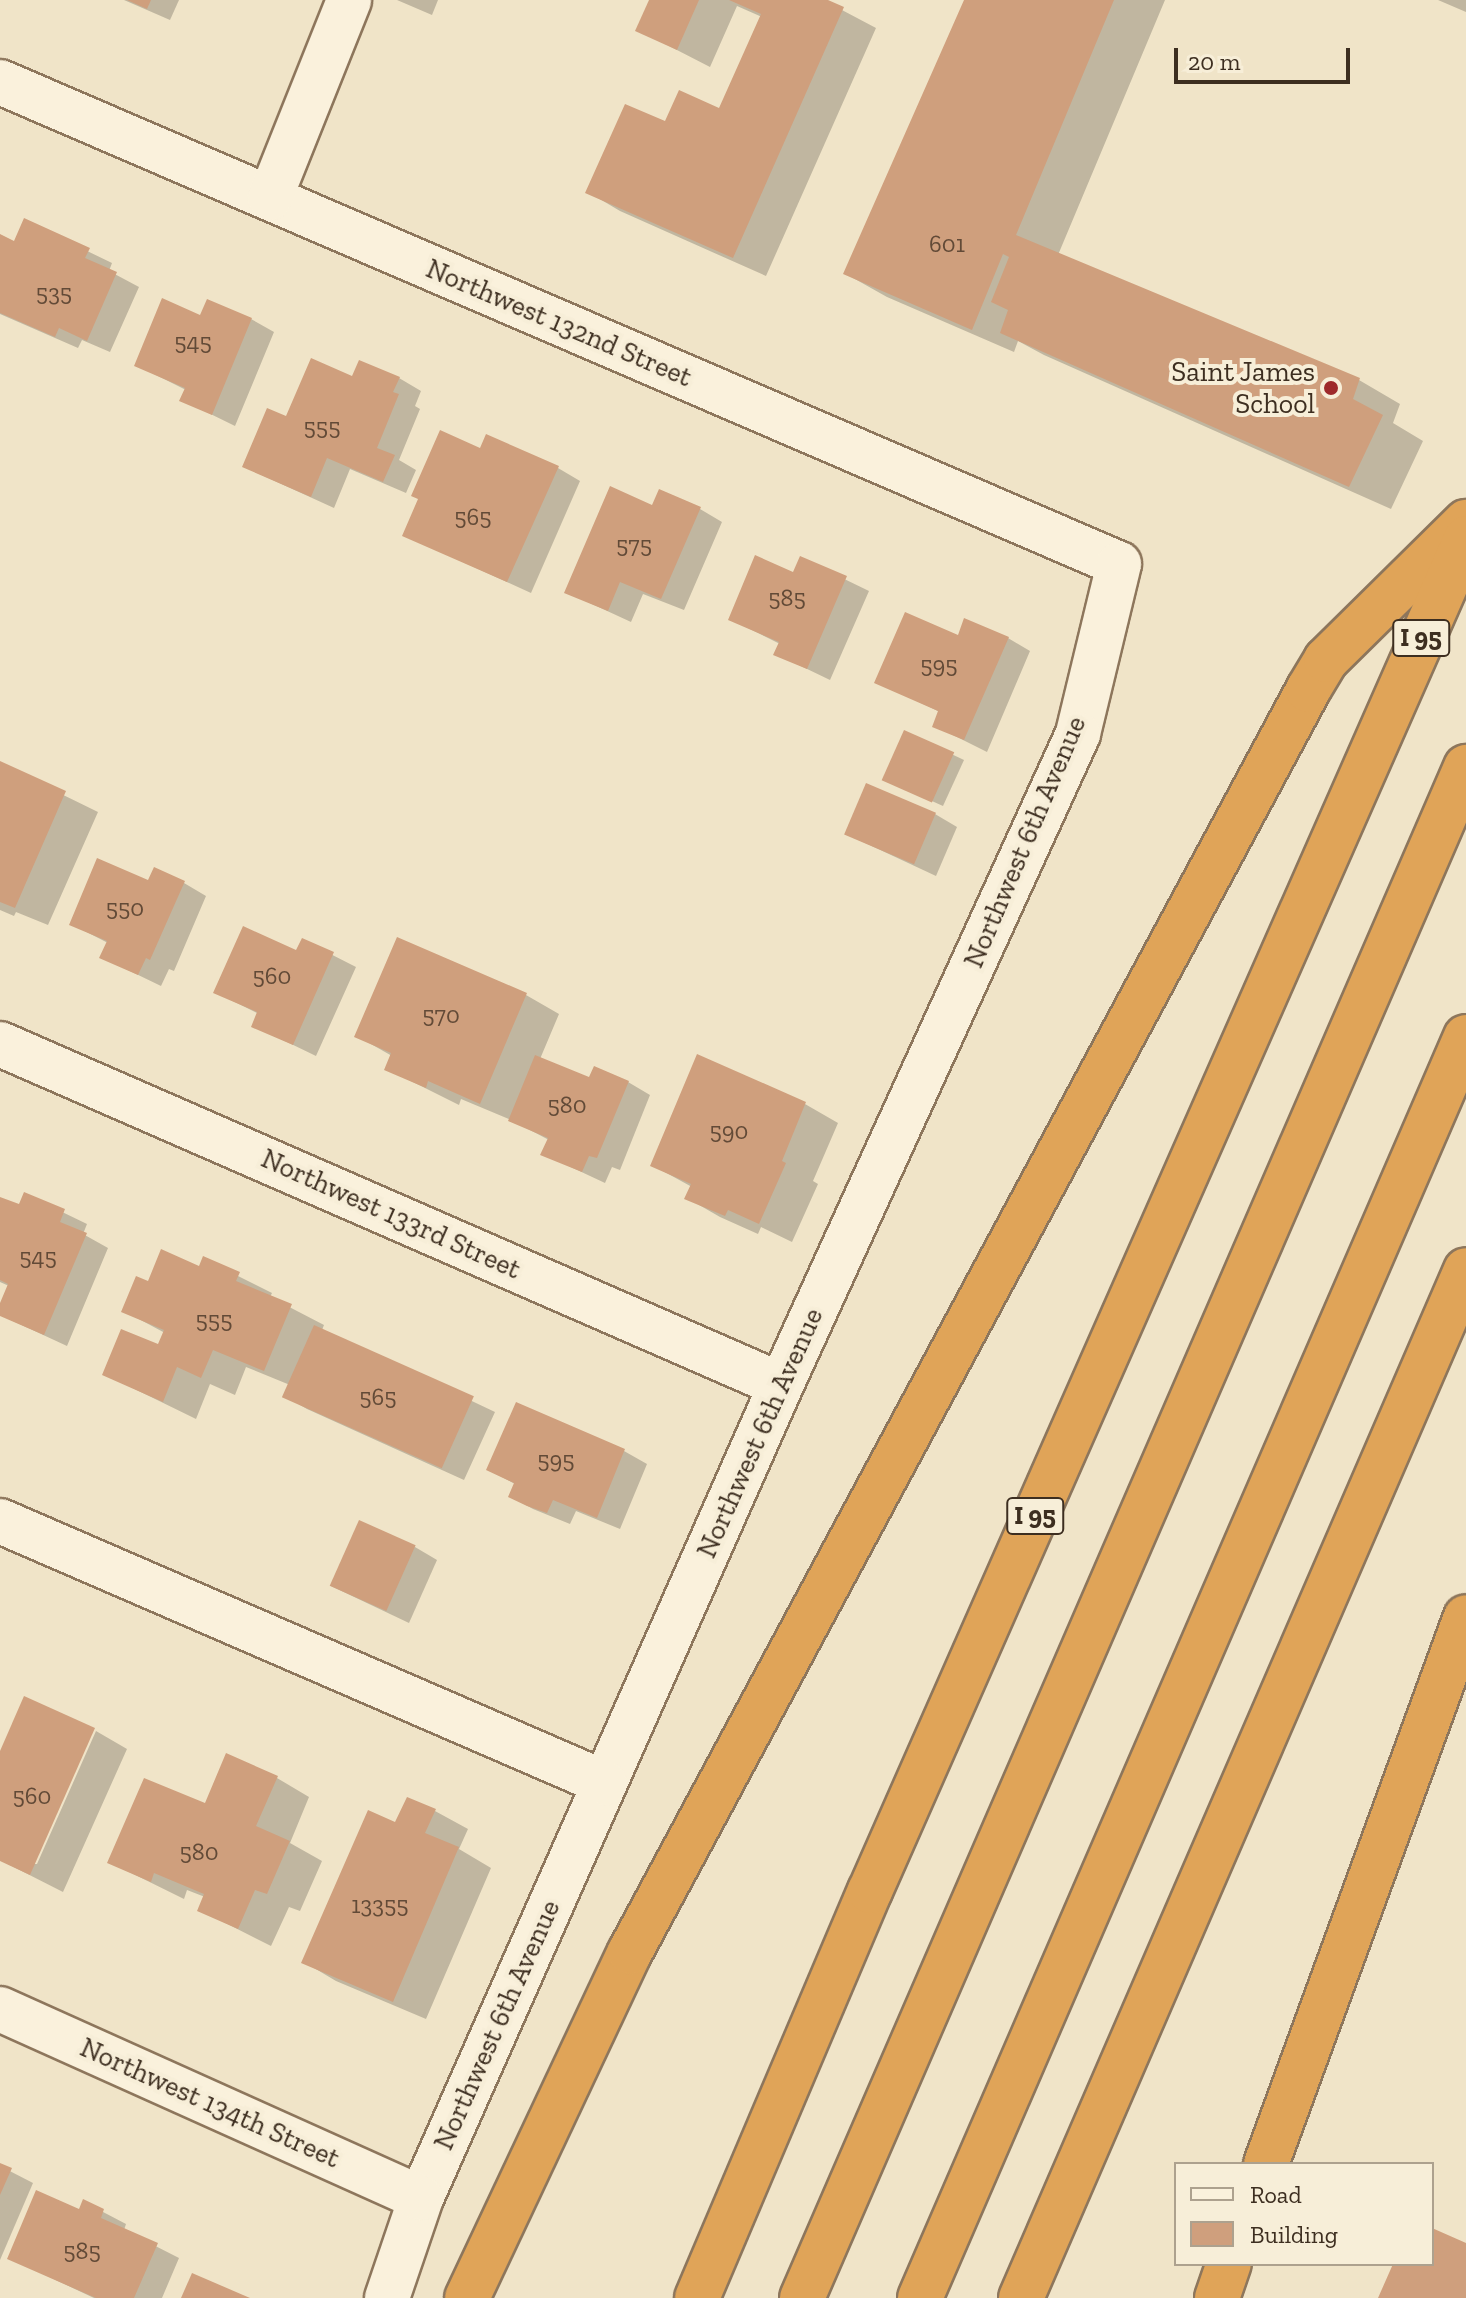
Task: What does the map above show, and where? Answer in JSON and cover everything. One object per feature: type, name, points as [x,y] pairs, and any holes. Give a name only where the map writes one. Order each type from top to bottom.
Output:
[{"type":"highway","points":[[467,2298],[630,1952],[1308,690],[1326,660],[1466,522]]},
{"type":"highway","name":"I 95","points":[[697,2298],[870,1891],[1466,539]]},
{"type":"highway","points":[[802,2298],[1464,771]]},
{"type":"highway","points":[[920,2298],[1466,1037]]},
{"type":"highway","points":[[1021,2298],[1466,1270]]},
{"type":"highway","points":[[1267,2162],[1466,1617]]},
{"type":"highway","points":[[1217,2298],[1228,2266]]},
{"type":"street","points":[[270,198],[349,0]]},
{"type":"street","name":"Northwest 132nd Street","points":[[0,82],[1119,564]]},
{"type":"street","name":"Northwest 6th Avenue","points":[[387,2298],[421,2198],[781,1385],[1078,734],[1119,564]]},
{"type":"street","name":"Northwest 133rd Street","points":[[0,1044],[781,1385]]},
{"type":"street","points":[[0,1521],[605,1783]]},
{"type":"street","name":"Northwest 134th Street","points":[[0,2009],[421,2198]]},
{"type":"building","points":[[127,0],[151,0],[147,9]]},
{"type":"building","points":[[649,0],[699,0],[677,50],[635,31]]},
{"type":"building","points":[[729,0],[828,0],[844,7],[733,258],[585,193],[625,104],[665,121],[679,90],[719,108],[761,14]]},
{"type":"building","points":[[964,0],[1114,0],[1016,235],[1360,378],[1353,399],[1383,415],[1349,487],[1000,333],[1008,310],[991,302],[1009,257],[1003,254],[972,330],[843,274]]},
{"type":"building","points":[[24,218],[90,248],[85,258],[117,272],[87,341],[59,328],[55,337],[0,313],[0,234],[14,241]]},
{"type":"building","points":[[162,298],[200,315],[207,299],[252,318],[212,415],[179,401],[185,388],[134,366]]},
{"type":"building","points":[[311,358],[352,376],[359,360],[400,377],[393,392],[399,394],[377,448],[395,455],[383,482],[327,458],[311,497],[242,467],[267,408],[286,416]]},
{"type":"building","points":[[440,430],[480,448],[486,434],[559,466],[507,582],[402,536],[418,499],[411,496]]},
{"type":"building","points":[[610,486],[652,505],[659,489],[701,507],[661,599],[620,582],[608,611],[564,593]]},
{"type":"building","points":[[755,555],[793,572],[800,556],[847,576],[807,669],[773,655],[779,642],[728,620]]},
{"type":"building","points":[[905,612],[958,635],[964,618],[1009,637],[964,740],[932,727],[938,711],[874,683]]},
{"type":"building","points":[[904,730],[954,752],[932,803],[882,780]]},
{"type":"building","points":[[0,761],[66,791],[15,908],[0,902]]},
{"type":"building","points":[[866,783],[936,813],[914,864],[844,835]]},
{"type":"building","points":[[97,858],[148,880],[154,867],[185,881],[150,960],[146,958],[138,975],[99,958],[107,941],[69,925]]},
{"type":"building","points":[[243,926],[296,950],[302,938],[334,952],[293,1045],[251,1027],[257,1012],[213,993]]},
{"type":"building","points":[[397,937],[527,993],[480,1104],[428,1081],[426,1088],[384,1070],[391,1053],[354,1037]]},
{"type":"building","points":[[697,1054],[806,1102],[782,1161],[786,1163],[759,1224],[728,1210],[725,1216],[684,1199],[691,1184],[650,1166]]},
{"type":"building","points":[[535,1055],[589,1077],[594,1066],[629,1081],[597,1158],[589,1156],[582,1172],[540,1155],[548,1138],[508,1121]]},
{"type":"building","points":[[24,1192],[65,1209],[60,1222],[87,1233],[44,1335],[0,1316],[0,1303],[8,1284],[0,1280],[0,1197],[19,1204]]},
{"type":"building","points":[[161,1249],[199,1266],[203,1256],[240,1272],[236,1281],[292,1304],[264,1371],[213,1350],[201,1378],[177,1367],[163,1402],[102,1375],[121,1329],[158,1344],[164,1330],[121,1312],[136,1276],[148,1281]]},
{"type":"building","points":[[314,1325],[474,1396],[442,1468],[282,1397]]},
{"type":"building","points":[[516,1402],[625,1449],[597,1518],[553,1500],[547,1513],[527,1506],[508,1497],[514,1483],[486,1470]]},
{"type":"building","points":[[359,1520],[416,1545],[386,1611],[330,1586]]},
{"type":"building","points":[[24,1696],[95,1728],[30,1875],[0,1861],[0,1751]]},
{"type":"building","points":[[226,1753],[278,1776],[256,1826],[290,1841],[267,1894],[255,1890],[238,1929],[197,1911],[204,1894],[154,1873],[151,1882],[107,1863],[144,1778],[205,1803]]},
{"type":"building","points":[[407,1797],[436,1809],[425,1833],[459,1847],[393,2002],[301,1963],[368,1810],[395,1822]]},
{"type":"building","points":[[0,2163],[12,2168],[0,2195]]},
{"type":"building","points":[[36,2190],[79,2209],[83,2199],[104,2209],[101,2218],[158,2243],[134,2298],[96,2298],[7,2259]]},
{"type":"building","points":[[1434,2229],[1466,2243],[1466,2298],[1378,2298],[1392,2266],[1434,2266]]},
{"type":"building","points":[[192,2273],[250,2298],[181,2298]]},
{"type":"place","name":"Saint James School","points":[[1331,388]]}]
